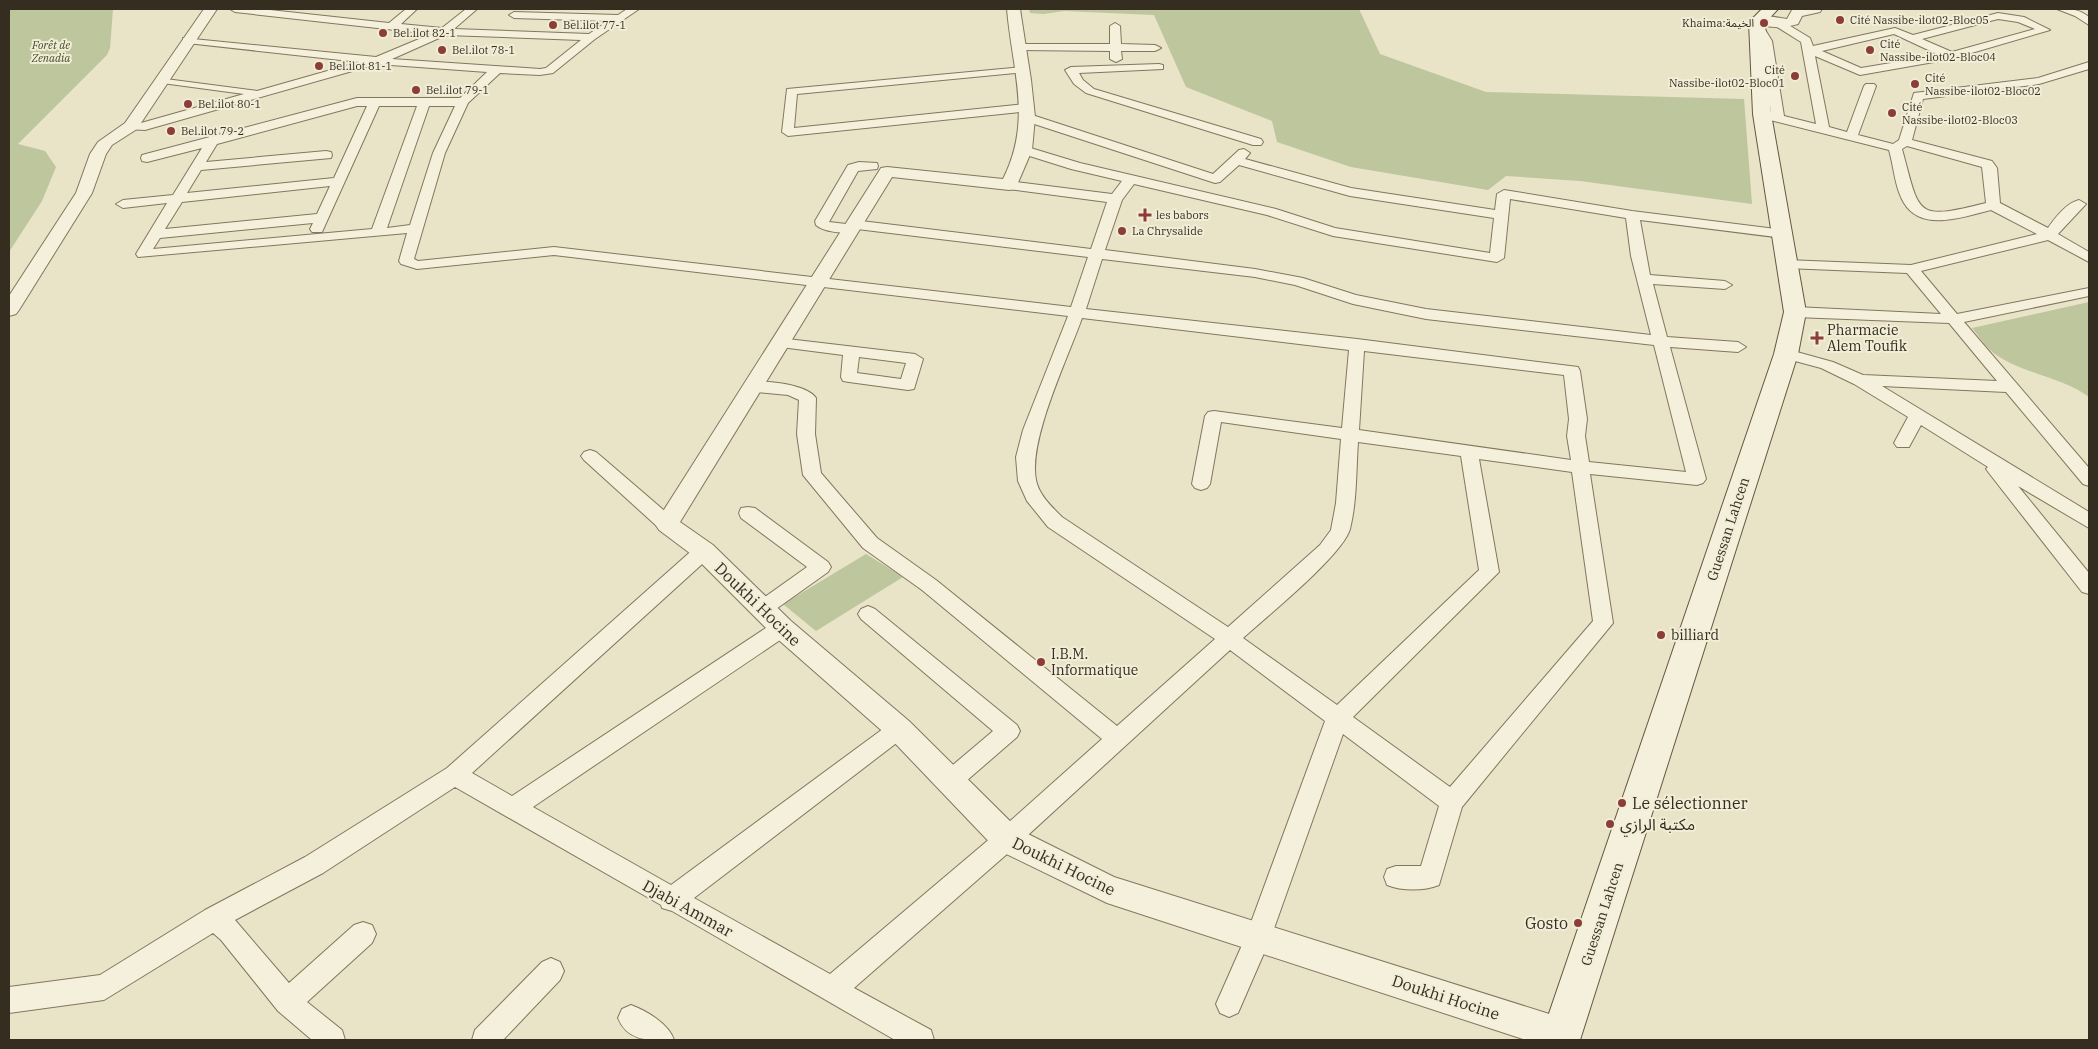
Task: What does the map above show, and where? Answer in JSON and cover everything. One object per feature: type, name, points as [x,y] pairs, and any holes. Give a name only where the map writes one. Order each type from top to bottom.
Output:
[{"type":"main road","name":"Guessan Lahcen","points":[[1561,1038],[1786,354],[1795,312],[1786,264],[1770,116],[1767,19]]},
{"type":"street","points":[[9,310],[84,193],[98,154],[106,142],[131,126],[187,40],[210,9]]},
{"type":"street","points":[[235,9],[270,11],[444,32],[590,37]]},
{"type":"street","points":[[325,19],[339,9]]},
{"type":"street","points":[[392,26],[412,9]]},
{"type":"street","points":[[131,126],[142,127],[377,61],[444,32],[472,9]]},
{"type":"street","points":[[187,40],[377,61],[540,72],[549,70],[590,37],[634,9]]},
{"type":"street","points":[[1009,185],[1024,150],[1026,113],[1020,48],[1013,9]]},
{"type":"street","points":[[1767,19],[1793,21],[1797,13],[1815,9]]},
{"type":"street","points":[[2062,9],[2079,14],[2089,22]]},
{"type":"street","points":[[1810,49],[1860,72],[1950,56],[2045,30],[2020,19],[1998,16],[1914,38]]},
{"type":"street","points":[[486,33],[510,17],[618,18]]},
{"type":"street","points":[[1767,19],[1806,40],[1810,49],[1823,130]]},
{"type":"street","points":[[1115,26],[1117,70]]},
{"type":"street","points":[[1810,49],[1891,32],[1901,32],[1950,56]]},
{"type":"street","points":[[1020,48],[1155,48]]},
{"type":"street","points":[[2089,64],[2039,81],[1918,96],[1900,145],[1911,204],[1921,214],[1939,218],[1993,205],[2089,258]]},
{"type":"street","points":[[1022,70],[791,91],[788,132],[1026,113],[1215,178],[1257,142],[1090,91],[1078,82],[1071,70],[1117,70],[1158,67]]},
{"type":"street","points":[[497,69],[463,102],[439,153],[406,261],[418,265],[554,251],[1357,344],[1572,371],[1578,419],[1576,436],[1603,623],[1452,802],[1430,877],[1396,877]]},
{"type":"street","points":[[1090,91],[1117,70]]},
{"type":"street","points":[[162,80],[261,93]]},
{"type":"street","points":[[1851,137],[1870,86]]},
{"type":"street","points":[[147,158],[357,102],[463,102]]},
{"type":"street","points":[[312,240],[375,102]]},
{"type":"street","points":[[378,233],[424,102]]},
{"type":"street","points":[[1770,116],[1851,137],[1900,145],[1987,164],[1990,168],[1993,205]]},
{"type":"street","points":[[212,141],[143,254],[312,240],[416,228]]},
{"type":"street","points":[[1024,150],[1130,180],[1271,212],[1333,232],[1497,258],[1504,194],[1632,214],[1783,234]]},
{"type":"street","points":[[195,167],[326,155]]},
{"type":"street","points":[[1236,160],[1350,192],[1502,215]]},
{"type":"street","points":[[872,166],[853,168],[822,221],[824,225],[851,226],[1095,254],[1298,280],[1353,299],[1426,314],[1659,341],[1738,347]]},
{"type":"street","points":[[590,456],[667,524],[851,226],[887,172],[1115,199]]},
{"type":"street","points":[[1130,180],[1115,199],[1077,312],[1032,430],[1025,458],[1028,481],[1036,501],[1055,522],[1230,639],[1452,802]]},
{"type":"street","points":[[123,204],[339,181]]},
{"type":"street","points":[[1786,264],[1911,269],[2050,235],[2075,200],[2089,216]]},
{"type":"street","points":[[1201,484],[1214,416],[1581,467],[1697,479],[1638,256],[1632,214]]},
{"type":"street","points":[[154,234],[322,218]]},
{"type":"street","points":[[1911,269],[2089,480]]},
{"type":"street","points":[[1644,279],[1725,285]]},
{"type":"street","points":[[1795,312],[1953,319],[2089,292]]},
{"type":"street","points":[[779,343],[851,351]]},
{"type":"street","points":[[833,989],[1007,839],[1328,550],[1340,531],[1345,503],[1357,344]]},
{"type":"street","points":[[1786,354],[1827,365],[1860,380],[2089,521]]},
{"type":"street","points":[[1860,380],[2009,387]]},
{"type":"street","points":[[752,387],[791,390],[808,398],[806,434],[812,475],[870,543],[929,585],[1118,739]]},
{"type":"street","points":[[1903,443],[1917,416]]},
{"type":"street","points":[[1229,1004],[1258,937],[1337,719],[1488,572],[1470,452]]},
{"type":"street","points":[[1987,459],[2089,587]]},
{"type":"street","points":[[513,808],[772,618],[821,568],[748,513]]},
{"type":"street","name":"Doukhi Hocine","points":[[667,524],[704,552],[772,618],[898,730],[1007,839],[1107,889],[1561,1038]]},
{"type":"street","points":[[9,1000],[104,987],[214,918],[314,865],[455,775],[704,552]]},
{"type":"street","points":[[868,614],[1009,731],[949,782]]},
{"type":"street","points":[[671,900],[898,730]]},
{"type":"street","name":"Djabi Ammar","points":[[455,775],[671,900],[833,989],[921,1040]]},
{"type":"street","points":[[214,918],[230,931],[287,1002],[332,1040]]},
{"type":"street","points":[[287,1002],[363,934]]},
{"type":"street","points":[[485,1040],[551,972]]},
{"type":"street","points":[[631,1018],[661,1040]]},
{"type":"green space","name":"Forêt de Zenadia","points":[[9,9],[113,9],[110,48],[107,55],[18,144],[45,151],[56,167],[42,201],[9,252]]},
{"type":"green space","points":[[1029,9],[1359,9],[1380,54],[1486,92],[1744,99],[1752,204],[1580,181],[1506,176],[1488,190],[1351,167],[1277,142],[1272,121],[1186,87],[1154,15],[1064,11],[1044,14],[1030,13]]},
{"type":"green space","points":[[2089,302],[2089,397],[2067,385],[2006,361],[1989,349],[1972,328]]},
{"type":"green space","points":[[866,554],[903,577],[816,631],[783,604]]},
{"type":"place","name":"Cité Nassibe-ilot02-Bloc05","points":[[1840,20]]},
{"type":"place","name":"Khaima:الخيمة","points":[[1764,23]]},
{"type":"place","name":"Bel.ilot 77-1","points":[[553,25]]},
{"type":"place","name":"Bel.ilot 82-1","points":[[383,33]]},
{"type":"place","name":"Bel.ilot 78-1","points":[[442,50]]},
{"type":"place","name":"Cité Nassibe-ilot02-Bloc04","points":[[1870,50]]},
{"type":"place","name":"Bel.ilot 81-1","points":[[319,66]]},
{"type":"place","name":"Cité Nassibe-ilot02-Bloc01","points":[[1795,76]]},
{"type":"place","name":"Cité Nassibe-ilot02-Bloc02","points":[[1915,84]]},
{"type":"place","name":"Bel.ilot 79-1","points":[[416,90]]},
{"type":"place","name":"Bel.ilot 80-1","points":[[188,104]]},
{"type":"place","name":"Cité Nassibe-ilot02-Bloc03","points":[[1892,113]]},
{"type":"place","name":"Bel.ilot 79-2","points":[[171,131]]},
{"type":"place","name":"les babors","points":[[1145,215]]},
{"type":"place","name":"La Chrysalide","points":[[1122,231]]},
{"type":"place","name":"Pharmacie Alem Toufik","points":[[1817,338]]},
{"type":"place","name":"billiard","points":[[1661,635]]},
{"type":"place","name":"I.B.M. Informatique","points":[[1041,662]]},
{"type":"place","name":"Le sélectionner","points":[[1622,803]]},
{"type":"place","name":"مكتبة الرازي","points":[[1610,824]]},
{"type":"place","name":"Gosto","points":[[1578,923]]}]
